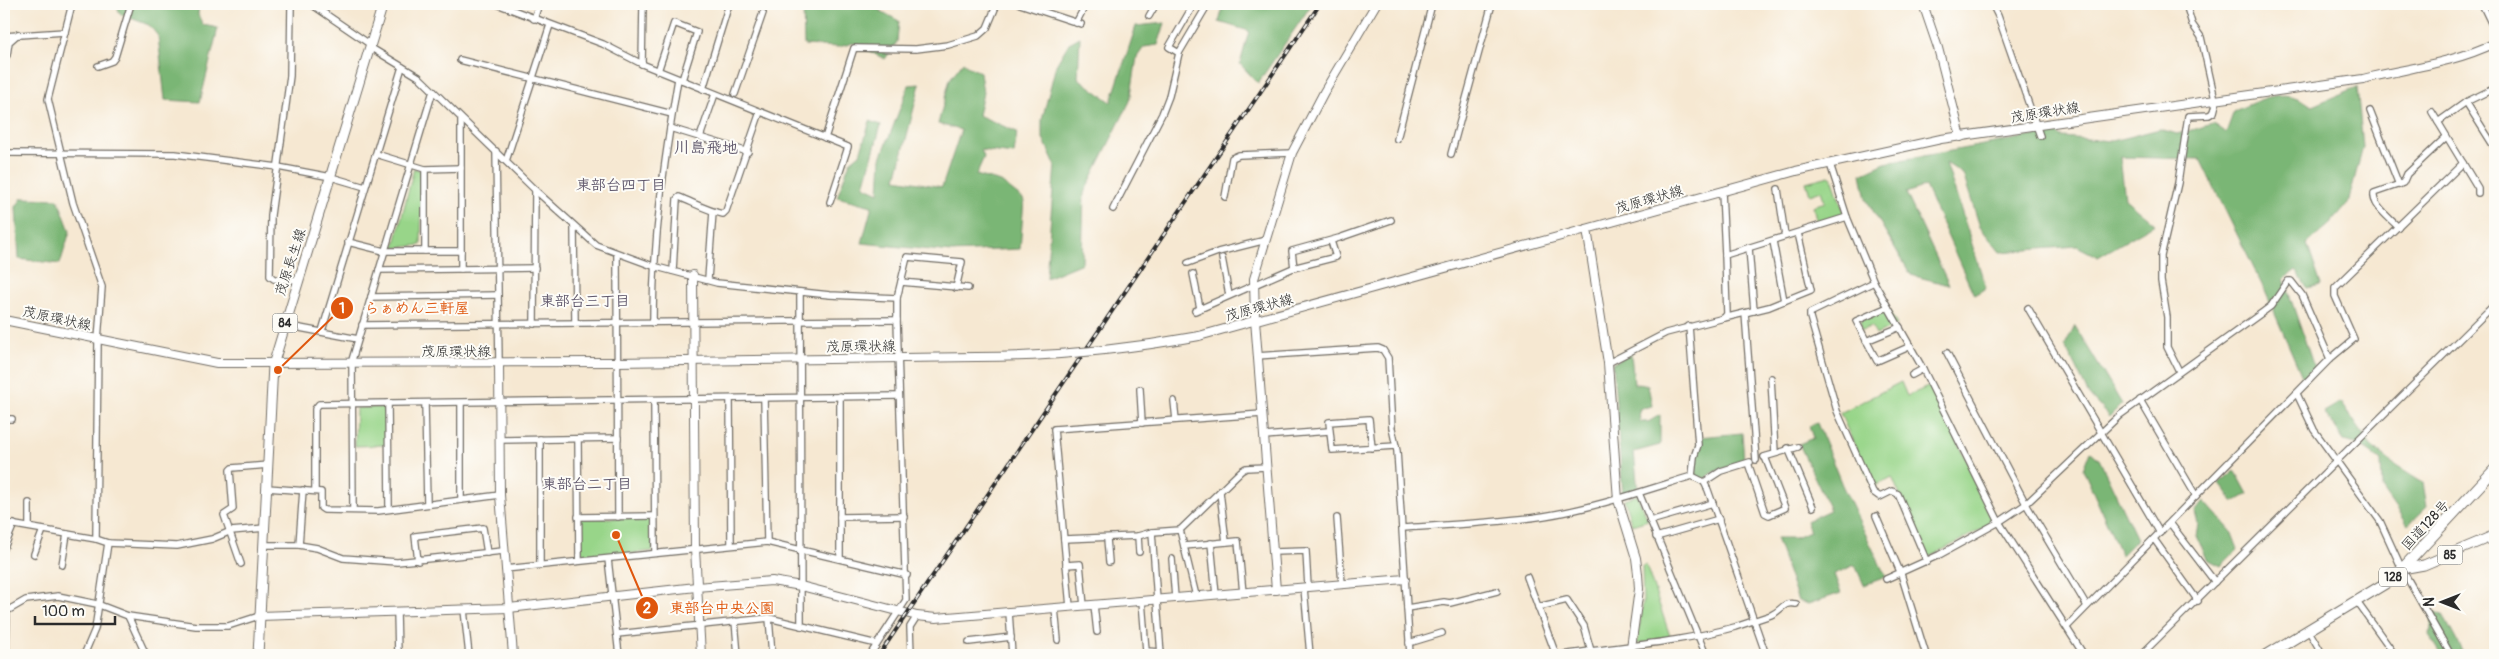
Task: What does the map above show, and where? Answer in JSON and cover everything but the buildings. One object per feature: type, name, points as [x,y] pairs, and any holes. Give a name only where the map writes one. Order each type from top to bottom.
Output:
[{"type":"highway","name":"国道128号","points":[[2267,655],[2358,602],[2402,569],[2495,469]]},
{"type":"main road","name":"茂原長生線","points":[[258,655],[274,365],[284,324],[383,4]]},
{"type":"main road","name":"85","points":[[2402,569],[2424,565],[2495,535]]},
{"type":"street","points":[[72,4],[48,99],[72,203],[101,279],[102,287],[98,340],[96,539]]},
{"type":"street","points":[[98,66],[112,61],[115,57],[131,4]]},
{"type":"street","points":[[291,4],[290,76],[271,215],[270,276],[274,279],[299,280]]},
{"type":"street","points":[[311,4],[371,45],[374,50],[419,77],[590,242],[617,254],[653,266],[693,275],[717,283],[800,292],[898,298]]},
{"type":"street","points":[[497,4],[603,44],[658,71],[848,147],[830,202]]},
{"type":"street","points":[[534,19],[539,4]]},
{"type":"street","points":[[642,4],[642,64]]},
{"type":"street","points":[[703,89],[729,4]]},
{"type":"street","points":[[825,138],[854,48],[916,49],[948,45],[978,36],[987,28],[997,4]]},
{"type":"street","points":[[1020,4],[1079,23],[1086,4]]},
{"type":"street","points":[[1149,16],[1156,4]]},
{"type":"street","points":[[1179,52],[1169,47],[1194,4]]},
{"type":"street","points":[[1113,209],[1162,114],[1169,96],[1179,52],[1208,4]]},
{"type":"street","points":[[1276,590],[1254,320],[1254,286],[1292,153],[1324,92],[1376,4]]},
{"type":"street","points":[[1397,139],[1432,4]]},
{"type":"street","points":[[1451,154],[1492,4]]},
{"type":"street","points":[[1923,4],[1938,48],[1961,137]]},
{"type":"street","points":[[1992,4],[1998,16],[2040,136]]},
{"type":"street","points":[[2179,371],[2167,347],[2167,317],[2161,281],[2161,256],[2178,183],[2188,116],[2209,115],[2214,112],[2215,99],[2201,37],[2192,24],[2186,4]]},
{"type":"street","points":[[2482,4],[2495,31]]},
{"type":"street","points":[[735,94],[763,13]]},
{"type":"street","points":[[652,322],[653,266],[657,213],[672,114],[680,79],[697,32],[674,24],[658,71]]},
{"type":"street","points":[[506,161],[550,25]]},
{"type":"street","points":[[4,36],[65,32]]},
{"type":"street","points":[[7,55],[10,42],[19,34]]},
{"type":"street","name":"茂原環状線","points":[[4,320],[216,363],[274,365],[976,358],[1079,354],[1126,349],[1199,336],[1830,164],[1941,140],[2364,79],[2421,68],[2480,51],[2495,43]]},
{"type":"street","points":[[460,60],[672,114]]},
{"type":"street","points":[[322,331],[402,67]]},
{"type":"street","points":[[2438,122],[2466,102],[2495,88]]},
{"type":"street","points":[[352,510],[351,364],[433,91]]},
{"type":"street","points":[[700,137],[715,94]]},
{"type":"street","points":[[2466,102],[2495,148]]},
{"type":"street","points":[[2370,111],[2399,185]]},
{"type":"street","points":[[673,271],[677,199],[679,197],[702,205],[713,212],[723,214],[726,211],[748,152],[760,112]]},
{"type":"street","points":[[2432,112],[2478,188],[2478,193]]},
{"type":"street","points":[[461,119],[461,269]]},
{"type":"street","points":[[670,128],[748,152]]},
{"type":"street","points":[[2398,227],[2377,206],[2374,193],[2403,183],[2407,174],[2446,137]]},
{"type":"street","points":[[496,151],[500,495],[513,655]]},
{"type":"street","points":[[4,153],[175,154],[278,167],[331,177],[365,187]]},
{"type":"street","points":[[1225,197],[1232,158],[1239,155],[1292,153]]},
{"type":"street","points":[[376,154],[425,170],[461,168]]},
{"type":"street","points":[[2068,627],[2330,359],[2354,339],[2335,296],[2335,288],[2463,163]]},
{"type":"street","points":[[1830,164],[1847,217],[1874,282],[1923,369],[1999,522],[2068,627],[2081,654]]},
{"type":"street","points":[[425,170],[426,251]]},
{"type":"street","points":[[1778,188],[1785,236]]},
{"type":"street","points":[[534,324],[535,190]]},
{"type":"street","points":[[1722,192],[1727,314],[1724,318]]},
{"type":"street","points":[[708,279],[713,212]]},
{"type":"street","points":[[1725,256],[1847,217]]},
{"type":"street","points":[[1294,268],[1292,251],[1331,241],[1391,220]]},
{"type":"street","points":[[574,228],[575,323]]},
{"type":"street","points":[[1587,230],[1608,364],[1618,500],[1636,558],[1638,574],[1637,608],[1630,655]]},
{"type":"street","points":[[1608,364],[1642,344],[1689,326],[1745,313],[1784,301],[1811,290],[1798,233]]},
{"type":"street","points":[[1188,263],[1218,252],[1266,240]]},
{"type":"street","points":[[1194,274],[1198,310],[1229,294],[1254,286],[1294,268],[1336,258],[1331,241]]},
{"type":"street","points":[[1774,241],[1784,301]]},
{"type":"street","points":[[348,242],[384,251],[461,251]]},
{"type":"street","points":[[1749,248],[1754,310]]},
{"type":"street","points":[[617,254],[618,516]]},
{"type":"street","points":[[870,655],[906,600],[907,575],[897,320],[898,298],[907,257],[962,262],[956,288]]},
{"type":"street","points":[[1222,258],[1229,294]]},
{"type":"street","points":[[379,270],[535,268]]},
{"type":"street","points":[[693,275],[695,549],[701,655]]},
{"type":"street","points":[[1886,579],[1927,562],[1999,522],[2026,504],[2100,433],[2140,400],[2267,309],[2288,281],[2291,281],[2302,295],[2330,359]]},
{"type":"street","points":[[902,282],[968,288]]},
{"type":"street","points":[[1874,282],[1810,313],[1810,317],[1837,411],[1873,492],[1880,497],[1892,491],[1898,494],[1927,562]]},
{"type":"street","points":[[800,292],[801,626]]},
{"type":"street","points":[[370,297],[498,295]]},
{"type":"street","points":[[2141,655],[2198,601],[2495,304]]},
{"type":"street","points":[[1888,307],[1856,321],[1877,360],[1911,346]]},
{"type":"street","points":[[2028,308],[2160,533]]},
{"type":"street","points":[[1745,313],[1756,460]]},
{"type":"street","points":[[362,325],[897,320]]},
{"type":"street","points":[[284,324],[358,338]]},
{"type":"street","points":[[1689,326],[1698,445],[1692,476]]},
{"type":"street","points":[[1866,341],[1900,327]]},
{"type":"street","points":[[1258,356],[1366,348],[1383,350],[1388,358],[1410,655]]},
{"type":"street","points":[[1947,353],[2026,504],[2088,606]]},
{"type":"street","points":[[1912,375],[1923,369]]},
{"type":"street","points":[[1771,378],[1775,453]]},
{"type":"street","points":[[1140,389],[1142,423]]},
{"type":"street","points":[[2297,394],[2314,430],[2338,460],[2380,521],[2402,569],[2451,655]]},
{"type":"street","points":[[840,396],[840,559]]},
{"type":"street","points":[[315,492],[316,406],[352,403],[899,396]]},
{"type":"street","points":[[764,398],[767,542]]},
{"type":"street","points":[[730,399],[731,544]]},
{"type":"street","points":[[654,400],[655,553]]},
{"type":"street","points":[[2140,400],[2196,496]]},
{"type":"street","points":[[1174,402],[1176,420]]},
{"type":"street","points":[[388,403],[389,508]]},
{"type":"street","points":[[425,403],[427,504]]},
{"type":"street","points":[[461,403],[461,500]]},
{"type":"street","points":[[1070,607],[1054,429],[1262,414]]},
{"type":"street","points":[[4,419],[12,419]]},
{"type":"street","points":[[1372,448],[1369,419],[1331,420],[1329,422],[1332,450],[1372,448],[1396,446]]},
{"type":"street","points":[[1264,436],[1329,431]]},
{"type":"street","points":[[499,440],[618,438]]},
{"type":"street","points":[[540,439],[540,566]]},
{"type":"street","points":[[578,439],[579,561]]},
{"type":"street","points":[[1704,482],[1721,472],[1788,448],[1798,447]]},
{"type":"street","points":[[1788,448],[1813,507]]},
{"type":"street","points":[[1748,463],[1765,513],[1769,515],[1782,511],[1785,508],[1765,457]]},
{"type":"street","points":[[241,564],[224,515],[233,509],[230,469],[268,465]]},
{"type":"street","points":[[1064,540],[1107,539],[1180,530],[1246,468],[1266,467]]},
{"type":"street","points":[[1402,528],[1514,520],[1618,500],[1692,476],[1704,482],[1713,503],[1766,655]]},
{"type":"street","points":[[267,488],[303,490],[322,494],[322,509],[378,511],[389,508],[500,495]]},
{"type":"street","points":[[299,545],[303,490]]},
{"type":"street","points":[[1220,492],[1226,542]]},
{"type":"street","points":[[1639,493],[1706,655]]},
{"type":"street","points":[[29,503],[29,527]]},
{"type":"street","points":[[1650,521],[1713,503]]},
{"type":"street","points":[[578,517],[654,516]]},
{"type":"street","points":[[840,517],[904,516]]},
{"type":"street","points":[[1876,516],[1901,574],[1926,655]]},
{"type":"street","points":[[1337,518],[1342,584]]},
{"type":"street","points":[[1656,537],[1719,519]]},
{"type":"street","points":[[4,523],[96,539],[108,543],[177,546],[212,539],[231,531],[265,528]]},
{"type":"street","points":[[2170,523],[2215,582]]},
{"type":"street","points":[[4,548],[14,524]]},
{"type":"street","points":[[418,561],[416,536],[483,528],[486,553]]},
{"type":"street","points":[[34,554],[43,530]]},
{"type":"street","points":[[1180,530],[1196,596]]},
{"type":"street","points":[[1142,601],[1146,652],[1161,654],[1152,532]]},
{"type":"street","points":[[62,565],[68,534]]},
{"type":"street","points":[[1138,536],[1139,552]]},
{"type":"street","points":[[1107,539],[1109,562]]},
{"type":"street","points":[[2154,540],[2198,601]]},
{"type":"street","points":[[505,569],[731,544],[767,542],[801,548],[907,575]]},
{"type":"street","points":[[1184,546],[1238,542],[1243,593]]},
{"type":"street","points":[[84,655],[93,635],[108,543]]},
{"type":"street","points":[[1211,544],[1216,595]]},
{"type":"street","points":[[264,545],[299,545],[318,548],[343,558],[418,561],[504,551]]},
{"type":"street","points":[[1273,552],[1306,551],[1310,655]]},
{"type":"street","points":[[608,559],[619,655]]},
{"type":"street","points":[[1172,559],[1175,598]]},
{"type":"street","points":[[1066,565],[1080,564],[1084,606]]},
{"type":"street","points":[[1526,577],[1556,655]]},
{"type":"street","points":[[7,655],[4,636],[5,608],[26,600],[58,596],[97,604],[128,616],[196,626],[215,626],[242,622],[259,616],[508,608],[696,587],[772,581],[801,586],[917,616],[936,618],[1405,579]]},
{"type":"street","points":[[1407,608],[1450,603],[1497,591]]},
{"type":"street","points":[[1538,608],[1567,600],[1584,626],[1591,650]]},
{"type":"street","points":[[2358,602],[2394,655]]},
{"type":"street","points":[[1562,655],[1591,650],[1663,643],[1755,621],[1773,615],[1780,606],[1787,603],[1796,604]]},
{"type":"street","points":[[1094,605],[1097,632]]},
{"type":"street","points":[[1055,608],[1058,640]]},
{"type":"street","points":[[464,610],[469,655]]},
{"type":"street","points":[[398,612],[398,655]]},
{"type":"street","points":[[1009,612],[1012,655]]},
{"type":"street","points":[[128,616],[146,655]]},
{"type":"street","points":[[911,655],[910,627],[917,616]]},
{"type":"street","points":[[617,634],[769,618],[877,644]]},
{"type":"street","points":[[769,618],[772,655]]},
{"type":"street","points":[[735,621],[738,655]]},
{"type":"street","points":[[2305,632],[2310,633],[2322,655]]},
{"type":"street","points":[[1409,643],[1442,633]]},
{"type":"street","points":[[969,642],[1011,637]]},
{"type":"green space","points":[[116,4],[199,4],[198,15],[203,25],[218,28],[200,102],[165,100],[158,36],[149,25],[120,14]]},
{"type":"green space","points":[[790,4],[878,4],[877,9],[899,21],[897,42],[885,59],[853,43],[839,47],[804,45],[803,6]]},
{"type":"green space","points":[[1224,4],[1312,4],[1258,83],[1240,64],[1249,31],[1219,22]]},
{"type":"green space","points":[[1165,23],[1158,45],[1144,47],[1137,57],[1130,101],[1084,193],[1082,263],[1046,278],[1055,164],[1042,136],[1042,120],[1056,65],[1069,43],[1080,37],[1078,78],[1111,102],[1136,26]]},
{"type":"green space","points":[[963,62],[980,72],[983,93],[978,115],[1017,132],[1014,154],[981,150],[984,157],[976,175],[1001,182],[1024,200],[1020,249],[951,252],[862,243],[872,206],[837,197],[850,162],[860,154],[870,121],[881,125],[864,186],[879,193],[881,158],[909,85],[920,84],[896,179],[942,187],[961,130],[938,124],[950,79]]},
{"type":"green space","points":[[2357,87],[2363,147],[2348,203],[2330,224],[2307,244],[2321,285],[2307,288],[2296,270],[2284,279],[2314,367],[2304,381],[2265,291],[2200,159],[2120,157],[2125,199],[2155,224],[2098,257],[2077,246],[2000,252],[1980,227],[1963,174],[1946,163],[1986,288],[1974,295],[1925,186],[1906,193],[1949,285],[1911,275],[1866,199],[1861,174],[1885,163],[2054,132],[2062,137],[2112,141],[2160,129],[2177,134],[2213,124],[2226,133],[2234,111],[2264,99],[2282,95],[2292,96],[2312,106]]},
{"type":"green space","points":[[414,168],[422,171],[421,245],[394,248]]},
{"type":"green space","points":[[1829,176],[1832,178],[1845,215],[1844,217],[1817,223],[1813,206],[1825,202],[1821,191],[1810,195],[1806,182]]},
{"type":"green space","points":[[22,198],[58,199],[70,231],[60,264],[19,259],[16,207]]},
{"type":"green space","points":[[1885,309],[1889,311],[1897,325],[1876,335],[1872,326],[1862,330],[1860,321]]},
{"type":"green space","points":[[2075,326],[2122,404],[2109,417],[2089,395],[2065,346]]},
{"type":"green space","points":[[1631,354],[1634,384],[1648,385],[1652,406],[1639,409],[1640,422],[1648,422],[1660,415],[1660,445],[1634,452],[1638,491],[1623,496],[1613,363]]},
{"type":"green space","points":[[1901,382],[1907,396],[1930,386],[1997,521],[1927,558],[1892,477],[1873,487],[1840,413]]},
{"type":"green space","points":[[2341,402],[2371,446],[2396,466],[2423,483],[2427,507],[2408,525],[2382,488],[2381,461],[2362,446],[2344,441],[2324,412]]},
{"type":"green space","points":[[384,407],[387,445],[355,446],[356,408]]},
{"type":"green space","points":[[1817,423],[1842,485],[1886,577],[1864,585],[1855,565],[1834,574],[1841,593],[1808,604],[1798,601],[1776,538],[1795,538],[1810,532],[1806,521],[1830,510],[1799,444],[1813,438],[1809,426]]},
{"type":"green space","points":[[1742,433],[1744,461],[1714,472],[1703,480],[1695,476],[1699,437]]},
{"type":"green space","points":[[2090,451],[2099,459],[2137,539],[2121,555],[2083,469]]},
{"type":"green space","points":[[2235,470],[2248,494],[2234,502],[2219,483]]},
{"type":"green space","points":[[1637,495],[1648,520],[1632,525],[1624,499]]},
{"type":"green space","points":[[2204,501],[2231,531],[2238,549],[2221,566],[2207,559],[2196,535],[2198,524],[2195,512]]},
{"type":"green space","points":[[580,518],[653,518],[653,551],[580,559]]},
{"type":"green space","points":[[1646,565],[1671,639],[1637,644],[1643,602],[1642,566]]},
{"type":"green space","points":[[2432,611],[2443,615],[2464,655],[2442,655],[2429,635]]},
{"type":"railway","points":[[879,655],[1320,4]]},
{"type":"place","name":"らぁめん三軒屋","points":[[278,370]]},
{"type":"place","name":"東部台中央公園","points":[[616,535]]},
{"type":"district","name":"川島飛地","points":[[706,147]]},
{"type":"district","name":"東部台四丁目","points":[[621,185]]},
{"type":"district","name":"東部台三丁目","points":[[585,301]]},
{"type":"district","name":"東部台二丁目","points":[[587,484]]}]
